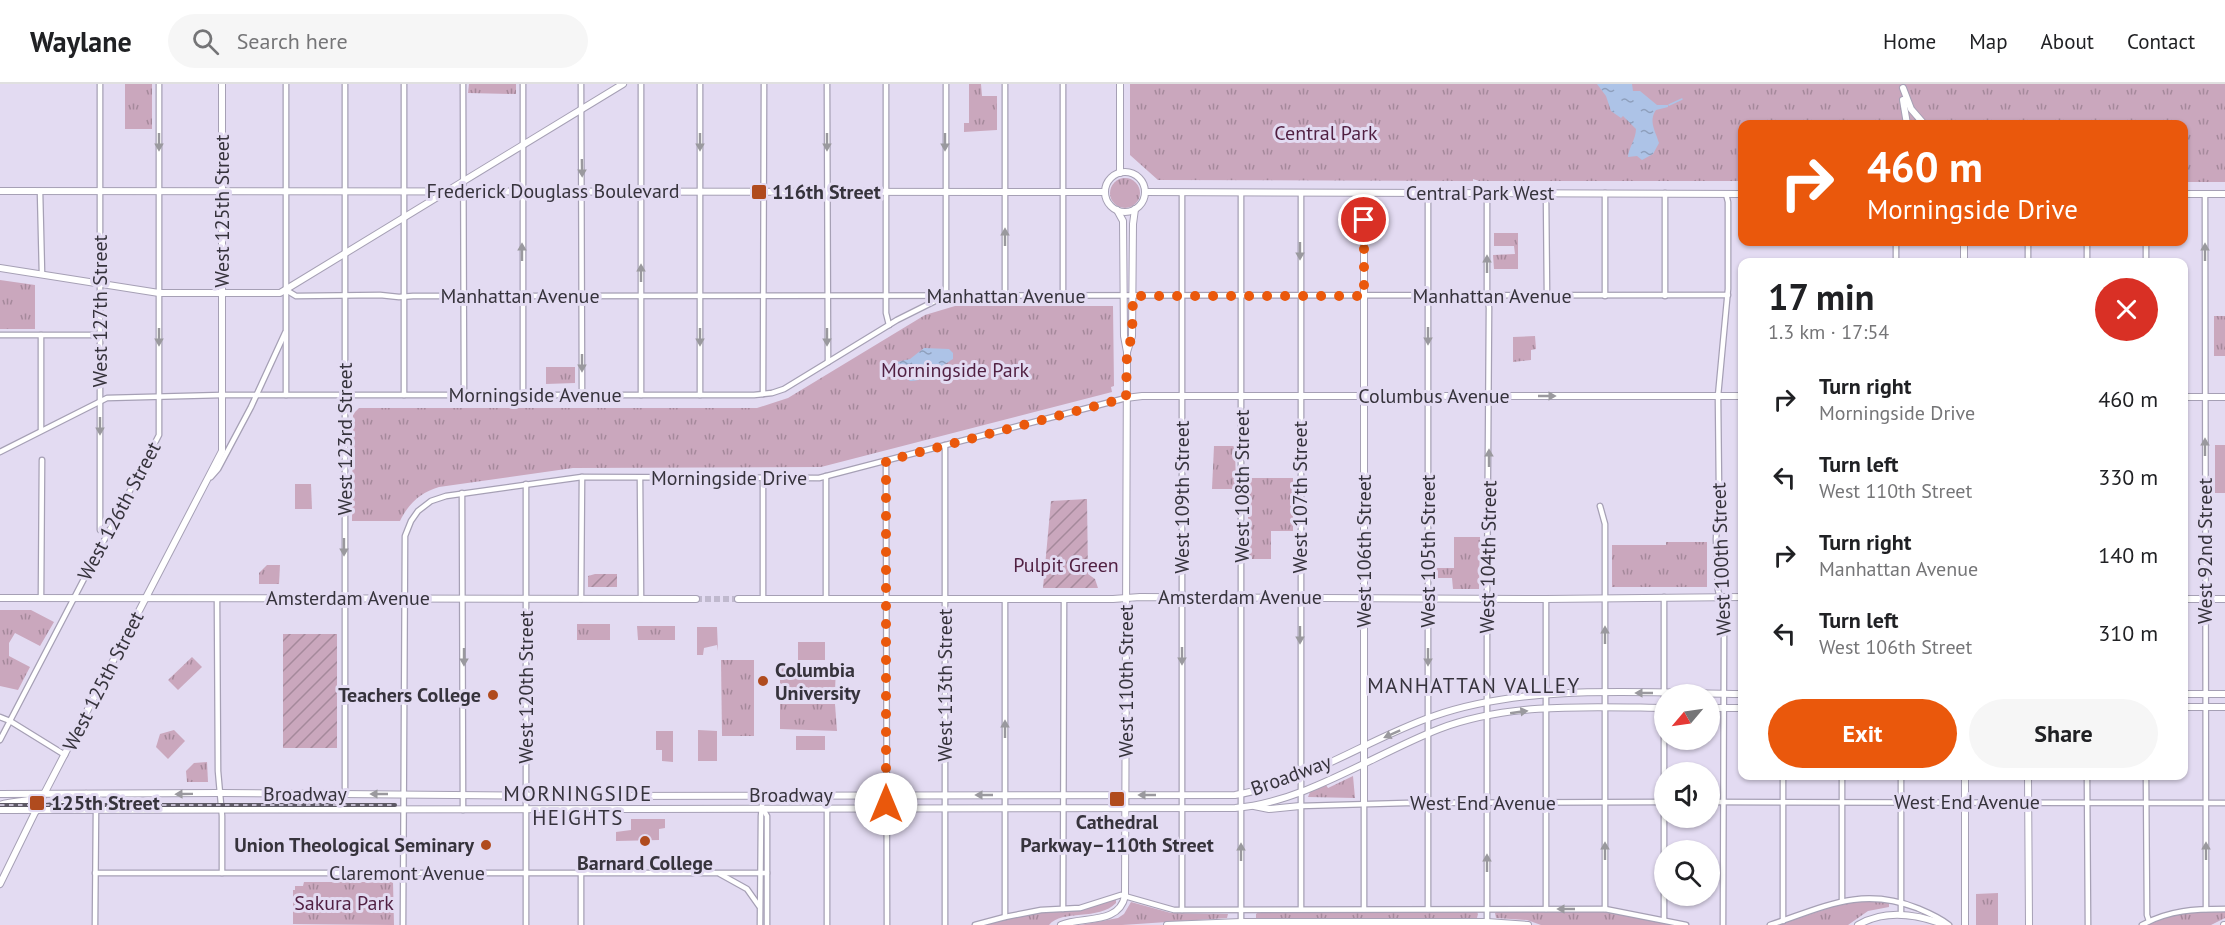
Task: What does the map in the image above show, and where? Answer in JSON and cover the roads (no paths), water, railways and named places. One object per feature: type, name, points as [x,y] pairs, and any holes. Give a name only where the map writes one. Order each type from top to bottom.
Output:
[{"type":"main road","name":"West 125th Street","points":[[0,884],[44,794],[222,451],[222,84]]},
{"type":"main road","points":[[0,268],[159,293],[277,293],[345,255],[623,84]]},
{"type":"main road","points":[[1120,84],[1120,173]]},
{"type":"main road","points":[[1903,86],[1907,120]]},
{"type":"main road","points":[[1903,86],[1911,109],[1920,120]]},
{"type":"main road","points":[[1120,173],[1138,176],[1144,185],[1145,192],[1141,204],[1125,212],[1109,204],[1105,192],[1110,179],[1120,173]]},
{"type":"main road","name":"Frederick Douglass Boulevard","points":[[0,191],[1105,192]]},
{"type":"main road","name":"Central Park West","points":[[1145,192],[1738,194]]},
{"type":"main road","name":"West 106th Street","points":[[1364,193],[1364,803]]},
{"type":"main road","points":[[2188,194],[2225,194]]},
{"type":"main road","name":"West 110th Street","points":[[1127,352],[1132,336],[1133,216],[1135,209]]},
{"type":"main road","name":"West 110th Street","points":[[1117,210],[1123,221],[1124,336],[1127,352],[1125,896]]},
{"type":"main road","name":"Columbus Avenue","points":[[1126,398],[1135,396],[1738,396]]},
{"type":"main road","points":[[2188,397],[2225,397]]},
{"type":"main road","name":"Amsterdam Avenue","points":[[738,599],[1738,597]]},
{"type":"main road","name":"Amsterdam Avenue","points":[[0,598],[696,599]]},
{"type":"main road","points":[[2188,599],[2225,599]]},
{"type":"main road","name":"Broadway","points":[[0,794],[640,796],[1241,794],[1276,785],[1428,718],[1487,702],[1546,694],[1654,693]]},
{"type":"main road","name":"Broadway","points":[[1723,693],[1738,694]]},
{"type":"main road","points":[[2188,694],[2225,694]]},
{"type":"main road","points":[[2188,707],[2225,707]]},
{"type":"main road","name":"Broadway","points":[[0,810],[35,812],[221,809],[1241,808],[1300,791],[1428,734],[1487,716],[1546,708],[1654,708]]},
{"type":"main road","points":[[1723,708],[1738,708]]},
{"type":"main road","points":[[1965,780],[1965,925]]},
{"type":"main road","points":[[2028,780],[2029,925]]},
{"type":"main road","points":[[0,805],[13,801],[33,800],[44,794]]},
{"type":"main road","points":[[35,812],[42,807],[79,800],[86,794]]},
{"type":"main road","points":[[580,796],[580,809]]},
{"type":"main road","points":[[640,796],[640,808]]},
{"type":"main road","points":[[1250,806],[1269,809],[1300,806]]},
{"type":"main road","points":[[1061,925],[1114,914],[1122,906],[1125,896]]},
{"type":"main road","points":[[1858,925],[1876,916],[1901,915],[1927,919],[1945,925]]},
{"type":"main road","points":[[1167,925],[1487,923],[1528,925]]},
{"type":"street","name":"West 127th Street","points":[[100,84],[100,530],[107,533]]},
{"type":"street","name":"West 126th Street","points":[[0,740],[158,437],[159,84]]},
{"type":"street","points":[[286,84],[286,395]]},
{"type":"street","name":"West 123rd Street","points":[[345,84],[345,794]]},
{"type":"street","points":[[404,84],[404,395]]},
{"type":"street","points":[[463,84],[464,395]]},
{"type":"street","points":[[523,84],[523,395]]},
{"type":"street","points":[[581,84],[582,395]]},
{"type":"street","points":[[641,84],[641,395]]},
{"type":"street","points":[[700,84],[700,395]]},
{"type":"street","points":[[763,394],[764,84]]},
{"type":"street","points":[[827,84],[828,362]]},
{"type":"street","points":[[886,84],[886,316],[889,325]]},
{"type":"street","points":[[946,84],[946,296]]},
{"type":"street","points":[[1005,84],[1005,296]]},
{"type":"street","points":[[1063,84],[1063,296]]},
{"type":"street","points":[[40,191],[42,274]]},
{"type":"street","name":"West 109th Street","points":[[1182,193],[1182,910]]},
{"type":"street","name":"West 108th Street","points":[[1241,193],[1241,924]]},
{"type":"street","name":"West 107th Street","points":[[1300,193],[1301,909]]},
{"type":"street","name":"West 105th Street","points":[[1428,193],[1428,909]]},
{"type":"street","name":"West 104th Street","points":[[1487,193],[1489,396],[1487,923]]},
{"type":"street","points":[[1546,193],[1547,296]]},
{"type":"street","points":[[1605,193],[1605,296]]},
{"type":"street","points":[[1665,194],[1665,296]]},
{"type":"street","name":"West 100th Street","points":[[1723,925],[1723,617],[1718,590],[1716,539],[1719,490],[1718,396],[1728,295],[1726,194]]},
{"type":"street","name":"West 92nd Street","points":[[2205,194],[2206,909]]},
{"type":"street","name":"Manhattan Avenue","points":[[286,290],[296,296],[404,297],[1728,295]]},
{"type":"street","name":"Morningside Avenue","points":[[100,400],[222,395],[763,394],[788,387],[889,325],[946,296]]},
{"type":"street","name":"West 125th Street","points":[[209,479],[218,469],[286,332]]},
{"type":"street","points":[[0,335],[100,335]]},
{"type":"street","points":[[41,335],[41,430]]},
{"type":"street","name":"Morningside Drive","points":[[403,925],[405,536],[418,511],[431,501],[462,493],[582,477],[815,478],[1126,398]]},
{"type":"street","points":[[0,452],[100,400]]},
{"type":"street","name":"West 113th Street","points":[[945,446],[945,925]]},
{"type":"street","points":[[41,597],[42,460]]},
{"type":"street","points":[[886,461],[887,925]]},
{"type":"street","points":[[826,476],[826,599]]},
{"type":"street","points":[[581,599],[582,477]]},
{"type":"street","points":[[640,478],[640,599]]},
{"type":"street","points":[[763,478],[763,599]]},
{"type":"street","name":"West 120th Street","points":[[526,484],[526,925]]},
{"type":"street","points":[[462,493],[463,810]]},
{"type":"street","points":[[1600,506],[1605,524],[1605,909]]},
{"type":"street","points":[[1664,597],[1664,684]]},
{"type":"street","points":[[217,599],[218,773],[222,873]]},
{"type":"street","points":[[1005,599],[1005,917]]},
{"type":"street","points":[[1064,599],[1064,909]]},
{"type":"street","points":[[1546,599],[1546,909]]},
{"type":"street","points":[[0,717],[65,755]]},
{"type":"street","points":[[1783,780],[1783,921]]},
{"type":"street","points":[[1842,780],[1842,901]]},
{"type":"street","points":[[1901,780],[1901,915]]},
{"type":"street","points":[[2087,780],[2088,925]]},
{"type":"street","points":[[2146,780],[2147,915],[2149,921]]},
{"type":"street","points":[[95,925],[98,794]]},
{"type":"street","points":[[760,925],[763,795]]},
{"type":"street","points":[[827,795],[827,925]]},
{"type":"street","name":"West End Avenue","points":[[1300,806],[1364,803],[1654,802]]},
{"type":"street","name":"West End Avenue","points":[[1723,802],[2225,802]]},
{"type":"street","name":"West 106th Street","points":[[1364,803],[1364,909]]},
{"type":"street","points":[[763,809],[766,816],[767,925]]},
{"type":"street","points":[[1664,920],[1665,828]]},
{"type":"street","name":"Claremont Avenue","points":[[95,873],[767,873]]},
{"type":"street","points":[[581,873],[581,925]]},
{"type":"street","points":[[718,873],[747,890],[754,897],[760,910]]},
{"type":"street","points":[[975,925],[1041,910],[1082,908],[1112,896],[1125,896],[1182,910],[1605,909],[1686,925]]},
{"type":"street","points":[[1770,925],[1842,901],[1873,898],[1901,902],[1940,917],[1949,925]]},
{"type":"street","points":[[2142,925],[2172,912],[2225,909]]},
{"type":"water","points":[[1597,84],[1632,84],[1633,91],[1640,91],[1657,105],[1668,105],[1668,107],[1656,110],[1654,114],[1653,126],[1659,143],[1653,154],[1642,160],[1637,156],[1628,157],[1636,129],[1623,116],[1621,118],[1611,111],[1606,96]]},
{"type":"water","points":[[924,348],[949,349],[953,353],[953,359],[922,379],[910,381],[904,376],[904,370],[897,362],[910,359]]},
{"type":"waterway","points":[[1669,105],[1682,99]]},
{"type":"tunnel","points":[[696,599],[738,599]]},
{"type":"railway","points":[[0,805],[395,805]]},
{"type":"place","name":"116th Street","points":[[759,192]]},
{"type":"place","name":"Columbia University","points":[[763,681]]},
{"type":"place","name":"Teachers College","points":[[493,695]]},
{"type":"place","name":"Cathedral Parkway–110th Street","points":[[1117,799]]},
{"type":"place","name":"125th Street","points":[[37,803]]},
{"type":"place","name":"Barnard College","points":[[645,841]]},
{"type":"place","name":"Union Theological Seminary","points":[[486,845]]},
{"type":"district","name":"MANHATTAN VALLEY","points":[[1474,685]]},
{"type":"district","name":"MORNINGSIDE HEIGHTS","points":[[578,805]]},
{"type":"park label","name":"Central Park","points":[[1326,133]]},
{"type":"park label","name":"Morningside Park","points":[[955,370]]},
{"type":"park label","name":"Pulpit Green","points":[[1066,565]]},
{"type":"park label","name":"Sakura Park","points":[[344,903]]}]
